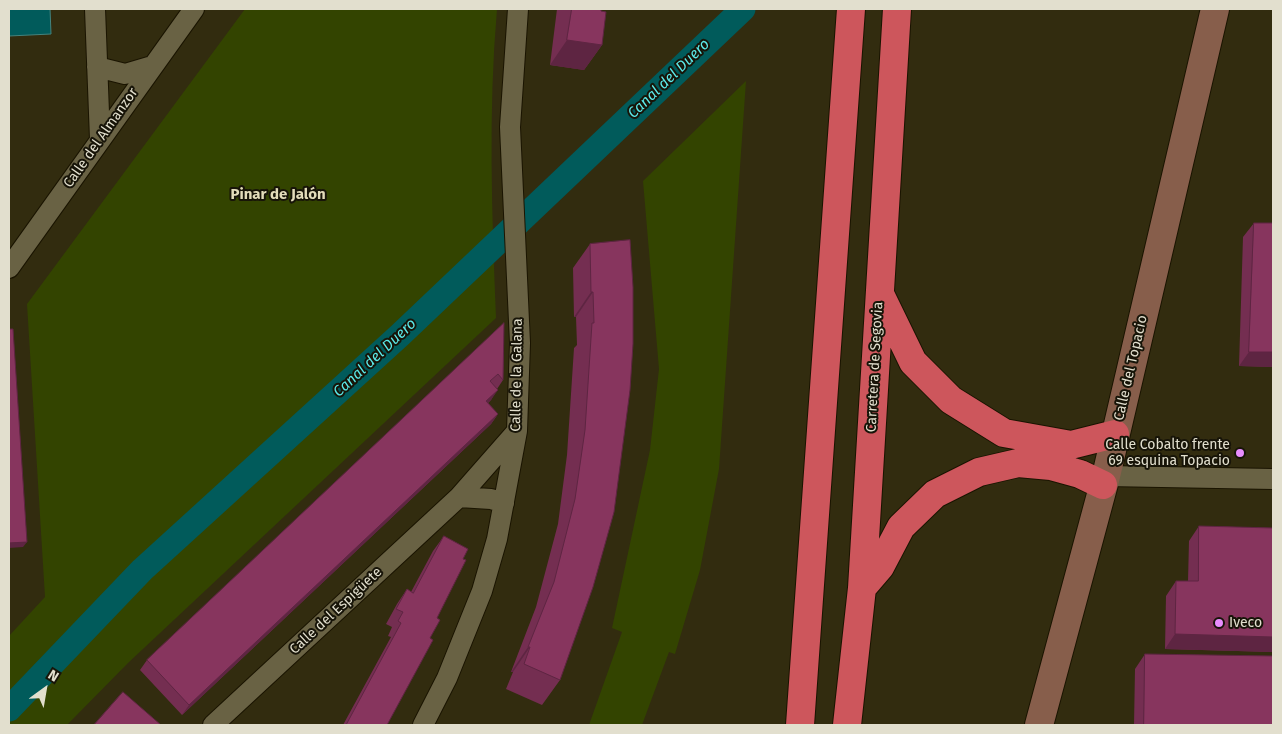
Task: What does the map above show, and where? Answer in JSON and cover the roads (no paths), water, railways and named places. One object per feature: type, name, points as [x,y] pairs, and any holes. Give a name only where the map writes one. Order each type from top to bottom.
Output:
[{"type":"highway","points":[[800,725],[852,9]]},
{"type":"highway","name":"Carretera de Segovia","points":[[846,725],[862,588],[896,9]]},
{"type":"highway","points":[[880,294],[913,362],[951,400],[1004,433],[1071,445],[1116,434]]},
{"type":"highway","points":[[862,588],[880,567],[901,527],[935,494],[979,472],[1018,463],[1051,466],[1104,481]]},
{"type":"street","points":[[95,9],[100,139]]},
{"type":"street","name":"Calle del Almanzor","points":[[9,268],[194,9]]},
{"type":"street","name":"Calle de la Galana","points":[[423,725],[447,678],[482,591],[504,504],[517,431],[520,343],[510,127],[518,9]]},
{"type":"street","name":"Calle del Topacio","points":[[1039,725],[1116,434],[1214,9]]},
{"type":"street","points":[[97,66],[124,74],[152,66]]},
{"type":"street","name":"Calle del Espigüete","points":[[213,725],[459,498],[517,431]]},
{"type":"street","points":[[1104,481],[1273,479]]},
{"type":"street","points":[[459,498],[491,499],[504,504]]},
{"type":"water","points":[[9,9],[50,9],[51,34],[9,36]]},
{"type":"waterway","name":"Canal del Duero","points":[[9,709],[142,570],[400,335],[743,9]]},
{"type":"place","name":"Calle Cobalto frente 69 esquina Topacio","points":[[1240,453]]},
{"type":"place","name":"Iveco","points":[[1219,623]]},
{"type":"district","name":"Pinar de Jalón","points":[[278,195]]}]
